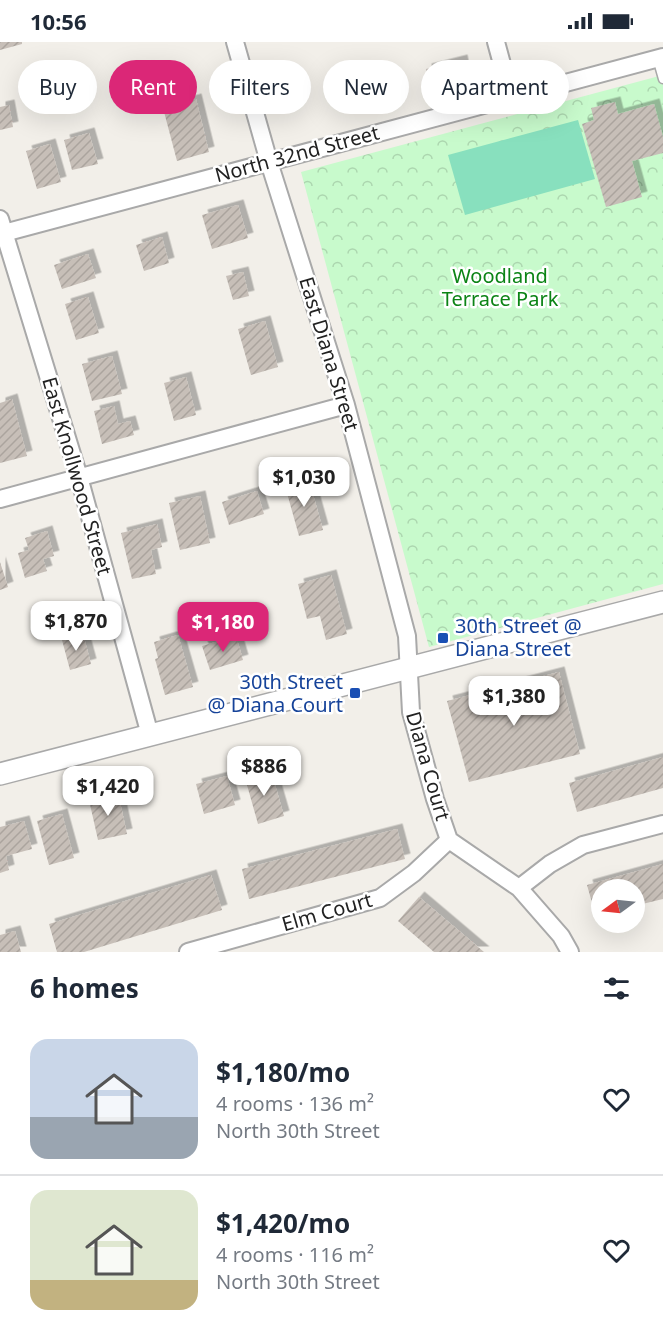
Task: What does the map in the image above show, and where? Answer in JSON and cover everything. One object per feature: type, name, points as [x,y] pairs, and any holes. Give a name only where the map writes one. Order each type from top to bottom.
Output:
[{"type":"street","name":"East Diana Street","points":[[235,42],[269,162],[346,405],[407,636],[407,669]]},
{"type":"street","points":[[496,42],[501,60]]},
{"type":"street","name":"North 32nd Street","points":[[569,81],[660,57]]},
{"type":"street","name":"North 32nd Street","points":[[1,228],[269,162],[448,114]]},
{"type":"street","name":"East Knollwood Street","points":[[1,228],[79,477],[150,735]]},
{"type":"street","points":[[0,499],[346,405]]},
{"type":"street","points":[[0,774],[663,602]]},
{"type":"street","name":"Diana Court","points":[[407,669],[411,712],[449,840],[519,888],[561,936],[570,952]]},
{"type":"street","points":[[519,888],[550,864],[583,845],[663,824]]},
{"type":"street","name":"Elm Court","points":[[188,952],[380,898],[414,873],[449,840]]},
{"type":"lane","points":[[660,57],[663,79]]},
{"type":"green space","name":"Woodland Terrace Park","points":[[663,75],[663,584],[429,647],[301,172],[517,114],[569,114],[569,100]]},
{"type":"green space","points":[[578,120],[595,179],[465,215],[448,155]]},
{"type":"building","points":[[0,42],[22,42],[22,44],[0,50]]},
{"type":"building","points":[[615,102],[618,114],[654,104],[663,137],[663,153],[632,161],[642,197],[606,207],[582,124],[594,120],[591,108]]},
{"type":"building","points":[[197,103],[209,152],[177,161],[165,114],[197,114]]},
{"type":"building","points":[[9,105],[13,127],[0,130],[0,107]]},
{"type":"building","points":[[89,133],[98,164],[72,170],[64,140]]},
{"type":"building","points":[[50,144],[61,182],[37,189],[26,151]]},
{"type":"building","points":[[238,205],[248,238],[212,249],[202,215]]},
{"type":"building","points":[[162,237],[169,263],[144,271],[136,245]]},
{"type":"building","points":[[88,254],[96,278],[62,289],[54,265]]},
{"type":"building","points":[[243,272],[249,296],[233,300],[226,276]]},
{"type":"building","points":[[88,297],[99,333],[76,340],[65,304]]},
{"type":"building","points":[[265,321],[278,367],[251,375],[238,329]]},
{"type":"building","points":[[112,356],[122,394],[92,401],[82,364]]},
{"type":"building","points":[[186,377],[196,415],[174,421],[164,383]]},
{"type":"building","points":[[12,399],[27,456],[0,463],[0,403]]},
{"type":"building","points":[[114,406],[118,424],[130,421],[134,435],[102,444],[94,411]]},
{"type":"building","points":[[309,480],[323,530],[299,536],[285,486]]},
{"type":"building","points":[[257,491],[264,514],[229,525],[222,502]]},
{"type":"building","points":[[200,496],[210,543],[180,550],[169,503]]},
{"type":"building","points":[[157,524],[162,547],[151,550],[156,574],[132,579],[121,533]]},
{"type":"building","points":[[47,531],[54,556],[43,559],[47,571],[25,578],[18,553],[29,550],[25,538]]},
{"type":"building","points":[[0,562],[8,587],[0,590]]},
{"type":"building","points":[[331,575],[347,634],[326,640],[320,616],[307,619],[298,584]]},
{"type":"building","points":[[83,634],[91,664],[70,670],[62,640]]},
{"type":"building","points":[[178,635],[193,687],[165,695],[155,659],[158,658],[154,642]]},
{"type":"building","points":[[236,636],[243,660],[210,670],[202,646]]},
{"type":"building","points":[[559,672],[580,754],[469,782],[447,701]]},
{"type":"building","points":[[663,757],[663,788],[577,812],[569,783]]},
{"type":"building","points":[[271,771],[284,816],[258,824],[245,778]]},
{"type":"building","points":[[227,776],[235,805],[204,814],[196,784]]},
{"type":"building","points":[[118,793],[127,834],[98,840],[89,800]]},
{"type":"building","points":[[62,814],[74,858],[49,865],[37,821]]},
{"type":"building","points":[[24,821],[32,849],[6,856],[9,870],[0,873],[0,827]]},
{"type":"building","points":[[397,829],[405,859],[249,899],[242,869]]},
{"type":"building","points":[[663,864],[663,899],[645,903],[645,879],[609,879]]},
{"type":"building","points":[[211,875],[222,910],[84,952],[57,952],[49,924]]},
{"type":"building","points":[[591,884],[591,899],[587,885]]},
{"type":"building","points":[[419,897],[484,952],[434,952],[398,921]]},
{"type":"building","points":[[15,931],[21,952],[0,952],[0,935]]},
{"type":"place","name":"30th Street @ Diana Street","points":[[443,638]]},
{"type":"place","name":"30th Street @ Diana Court","points":[[355,693]]}]
